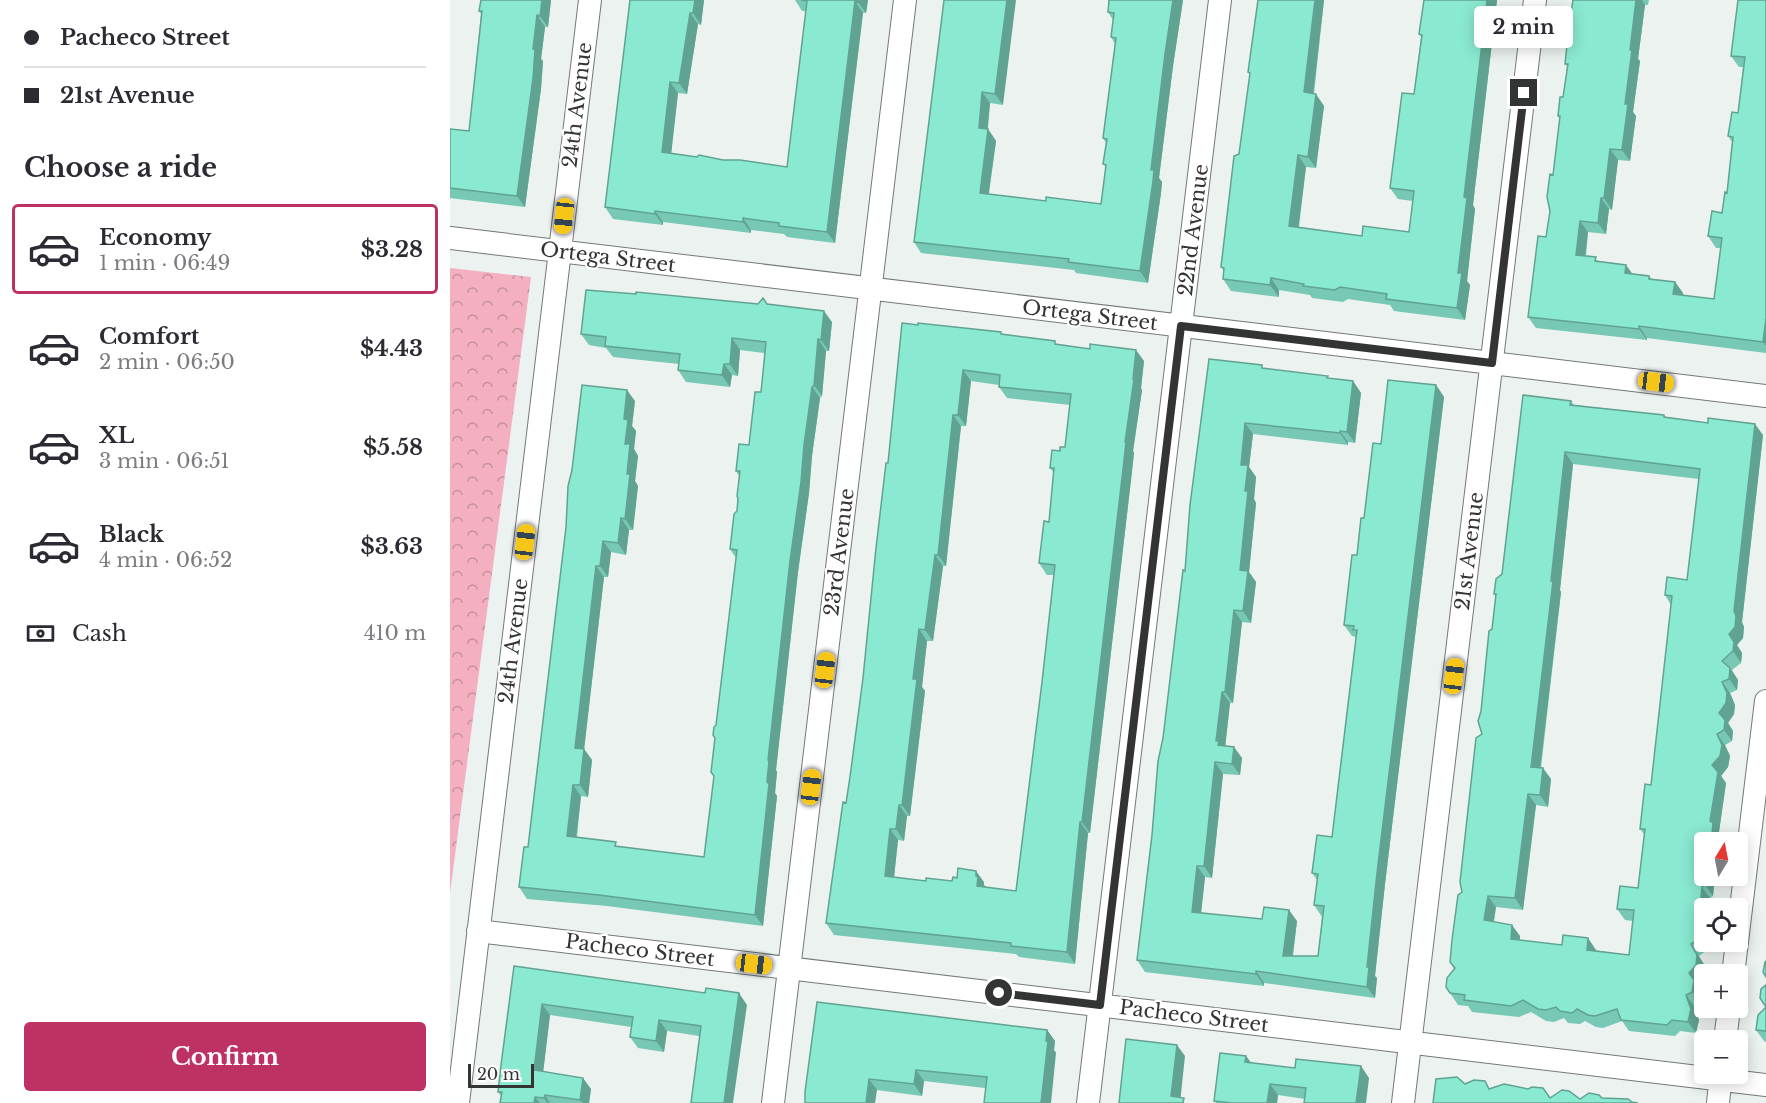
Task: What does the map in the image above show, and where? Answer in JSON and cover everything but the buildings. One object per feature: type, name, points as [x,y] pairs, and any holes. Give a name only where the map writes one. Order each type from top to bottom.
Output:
[{"type":"street","name":"24th Avenue","points":[[458,1103],[590,0]]},
{"type":"street","name":"23rd Avenue","points":[[773,1103],[905,0]]},
{"type":"street","name":"22nd Avenue","points":[[1088,1103],[1220,0]]},
{"type":"street","name":"21st Avenue","points":[[1403,1103],[1535,0]]},
{"type":"street","name":"Ortega Street","points":[[450,238],[1766,396]]},
{"type":"street","points":[[1734,964],[1766,701]]},
{"type":"street","name":"Pacheco Street","points":[[478,931],[1694,1074]]},
{"type":"street","name":"Pacheco Street","points":[[1748,1082],[1766,1085]]},
{"type":"street","points":[[1718,1103],[1720,1084]]},
{"type":"green space","points":[[450,268],[531,277],[450,893]]},
{"type":"route","points":[[999,993],[1100,1005],[1181,326],[1492,363],[1524,93]]}]
